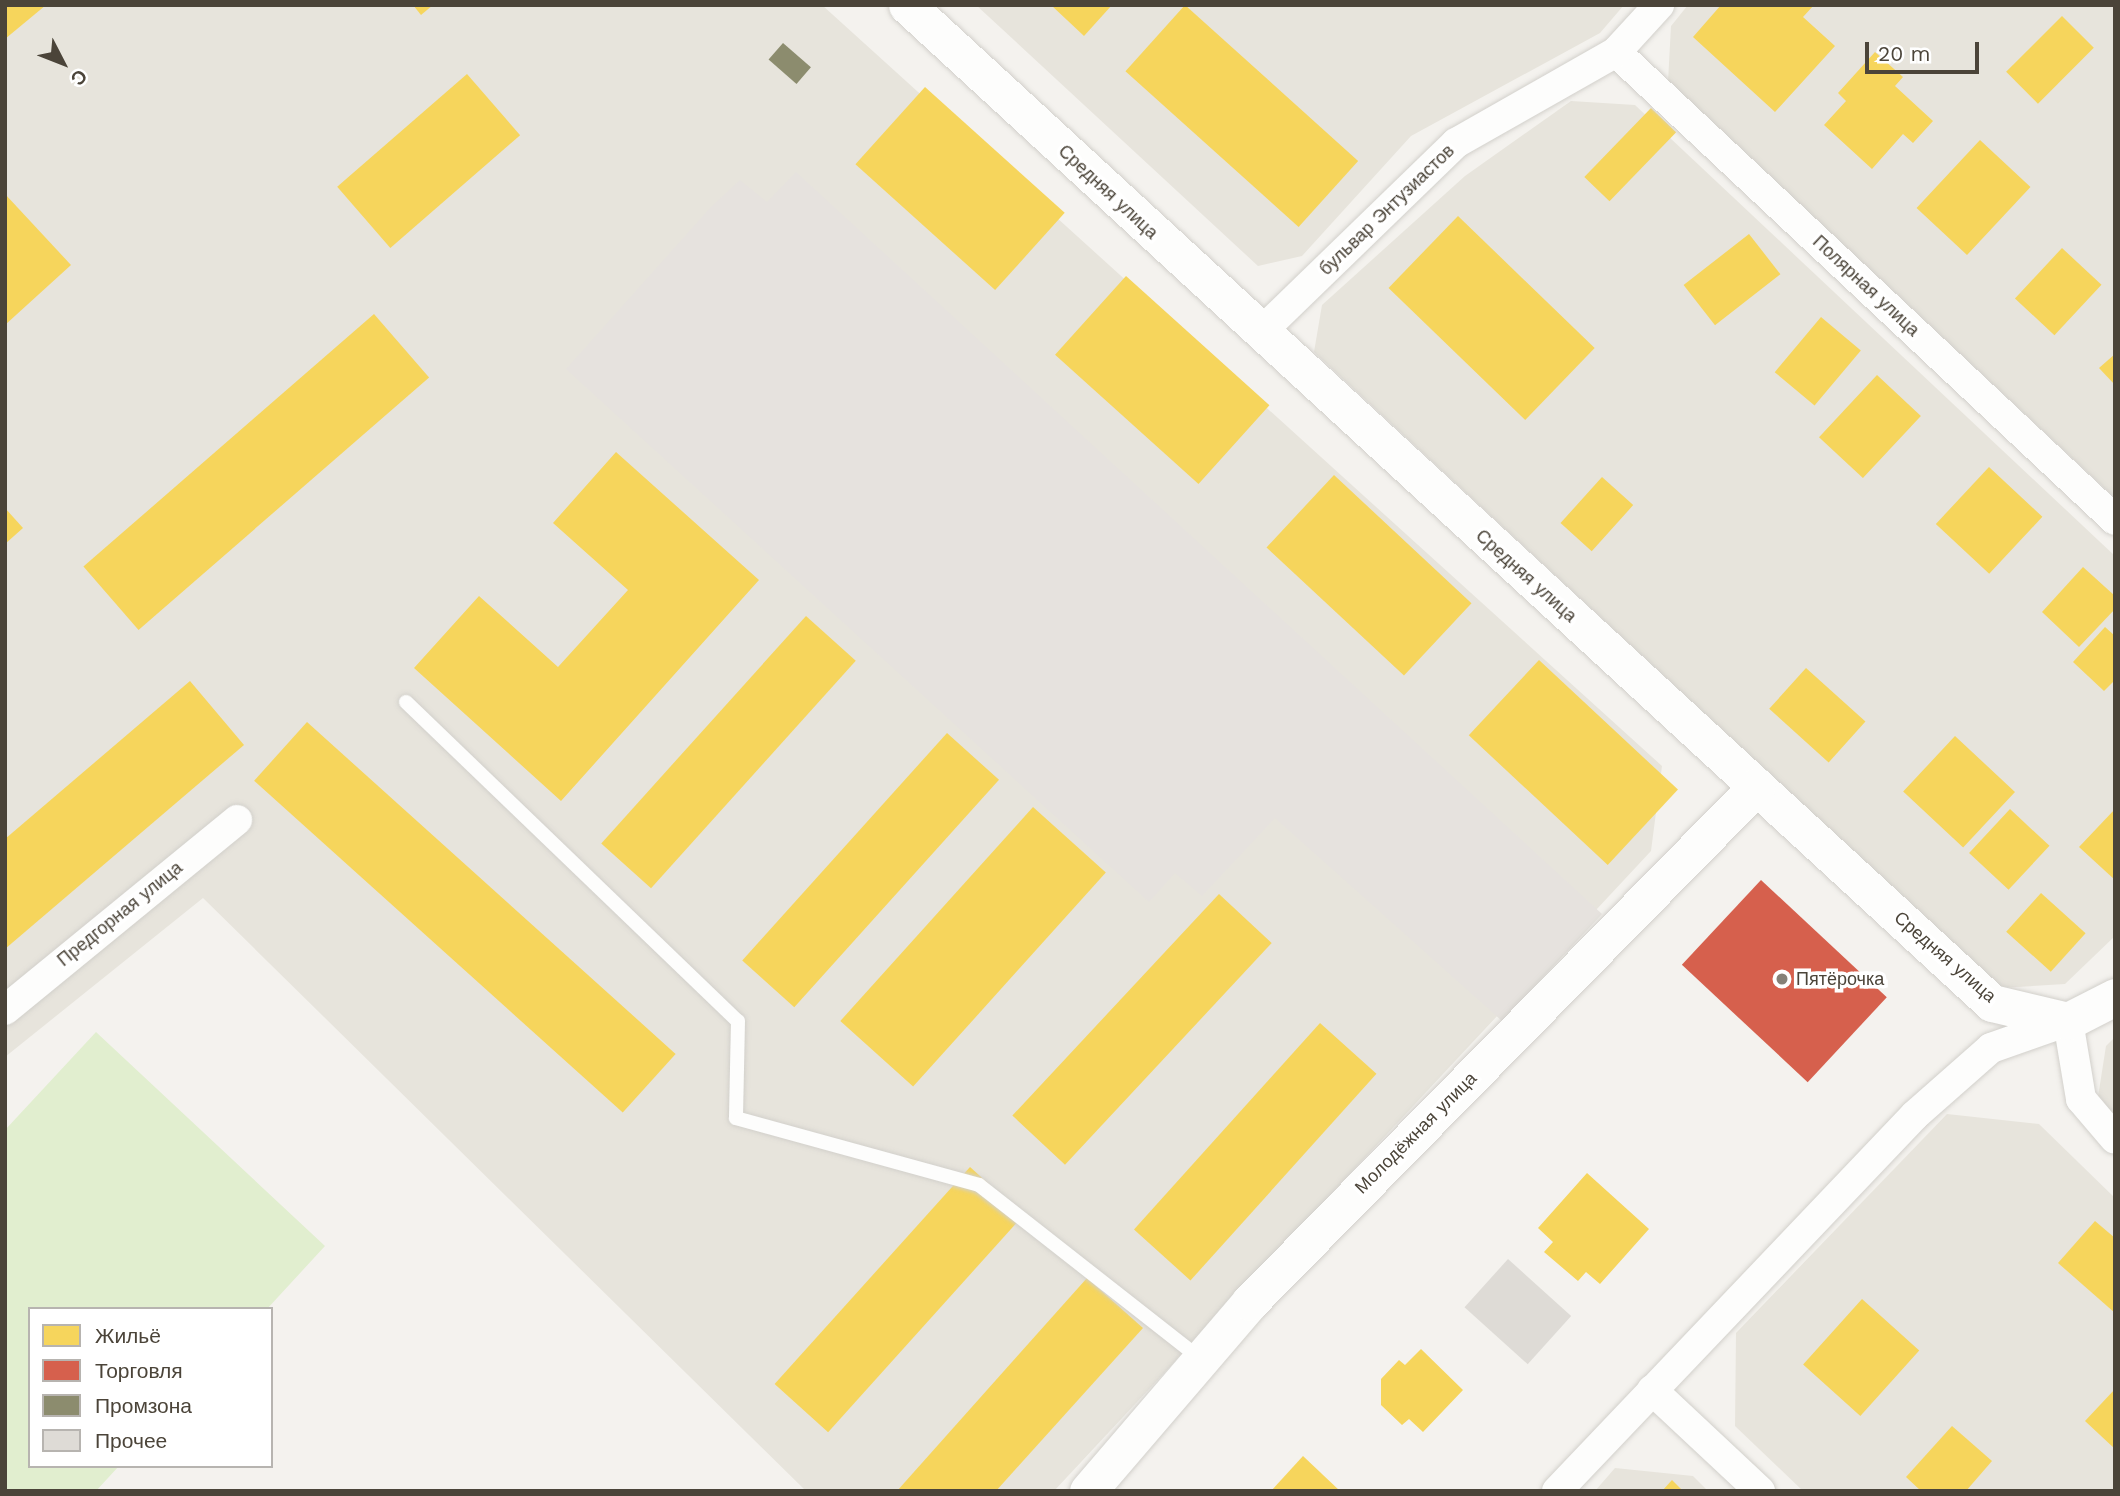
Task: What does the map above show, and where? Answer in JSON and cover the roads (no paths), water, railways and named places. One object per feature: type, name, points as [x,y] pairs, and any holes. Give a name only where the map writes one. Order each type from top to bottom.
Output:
[{"type":"street","name":"Средняя улица","points":[[906,5],[1992,1003],[2068,1021]]},
{"type":"street","name":"бульвар Энтузиастов","points":[[1260,333],[1456,143],[1616,52],[1659,5]]},
{"type":"street","name":"Полярная улица","points":[[1616,52],[2115,520]]},
{"type":"street","name":"Молодёжная улица","points":[[1088,1491],[1250,1302],[1757,786]]},
{"type":"street","name":"Предгорная улица","points":[[5,1010],[237,820]]},
{"type":"street","points":[[1557,1491],[1915,1115],[1991,1048],[2068,1021],[2115,997]]},
{"type":"street","points":[[2068,1021],[2081,1099],[2115,1139]]},
{"type":"street","points":[[1652,1390],[1759,1491]]},
{"type":"lane","points":[[406,702],[738,1021],[736,1118],[979,1185],[1201,1359]]},
{"type":"place","name":"Пятёрочка","points":[[1782,979]]}]
